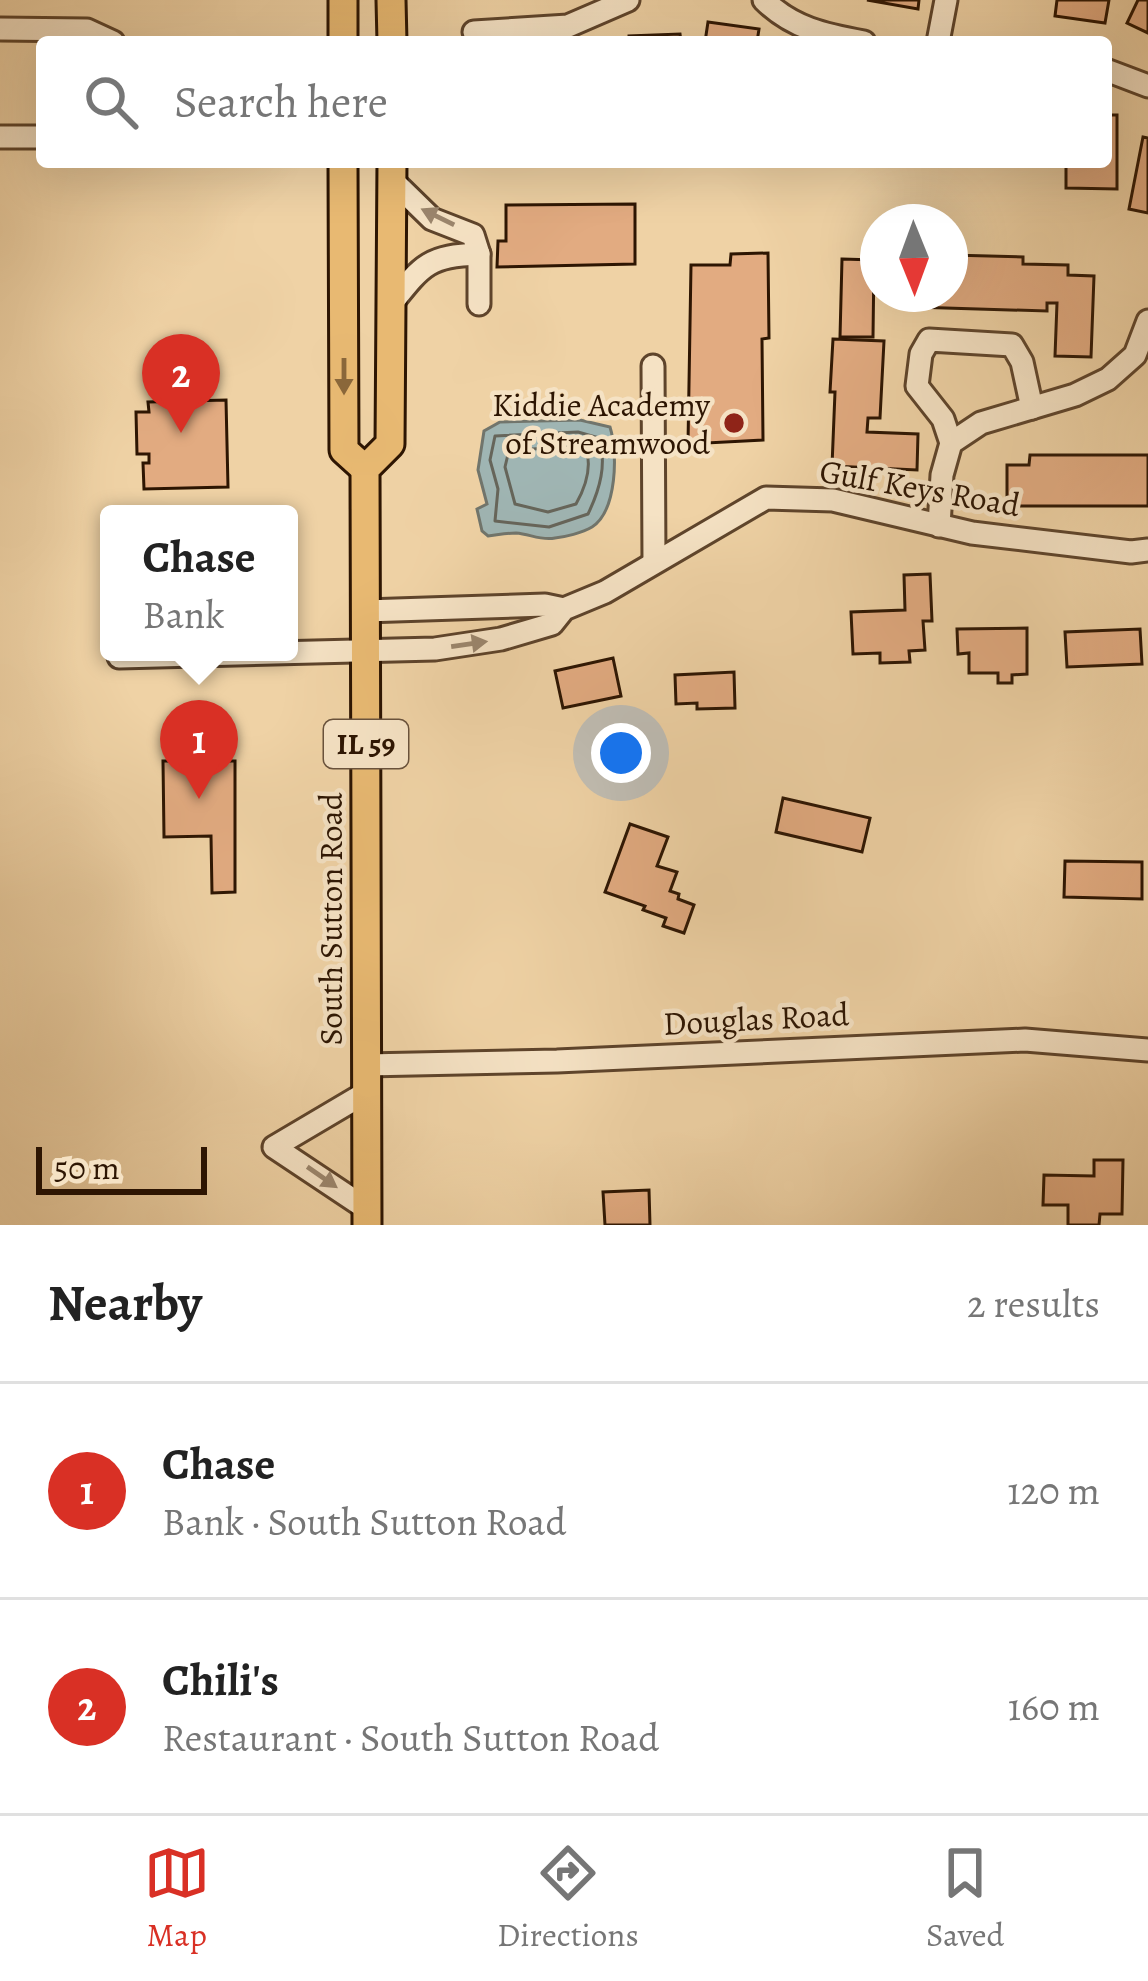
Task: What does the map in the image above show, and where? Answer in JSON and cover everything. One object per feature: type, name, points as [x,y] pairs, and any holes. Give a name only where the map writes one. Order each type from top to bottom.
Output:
[{"type":"main road","points":[[343,0],[343,36]]},
{"type":"main road","points":[[391,0],[392,36]]},
{"type":"main road","name":"South Sutton Road","points":[[343,168],[344,450],[365,469]]},
{"type":"main road","name":"South Sutton Road","points":[[368,1217],[365,469],[390,444],[392,171]]},
{"type":"street","points":[[474,32],[568,26],[628,0]]},
{"type":"street","points":[[764,0],[782,18],[833,36]]},
{"type":"street","points":[[939,36],[946,0]]},
{"type":"street","points":[[0,29],[87,30],[100,36]]},
{"type":"street","points":[[1112,72],[1148,86]]},
{"type":"street","points":[[0,137],[36,137]]},
{"type":"street","points":[[392,171],[432,219],[473,235],[479,254],[479,304]]},
{"type":"street","points":[[392,303],[422,266],[442,256],[479,254]]},
{"type":"street","points":[[951,443],[981,422],[1075,395],[1108,379],[1135,355],[1148,321]]},
{"type":"street","points":[[939,526],[942,475],[951,443],[943,418],[917,386],[921,354],[929,340],[1012,345],[1022,362],[1032,408]]},
{"type":"street","points":[[653,366],[654,562]]},
{"type":"street","name":"Gulf Keys Road","points":[[298,653],[435,649],[501,640],[552,624],[564,609],[605,592],[766,498],[833,500],[939,526],[1131,552],[1148,550]]},
{"type":"street","name":"Gulf Keys Road","points":[[365,611],[544,605],[564,609]]},
{"type":"street","name":"Douglas Road","points":[[367,1078],[557,1061],[1025,1040],[1148,1050]]},
{"type":"street","points":[[367,1078],[274,1148],[368,1217]]},
{"type":"water","points":[[580,420],[610,427],[613,438],[611,495],[600,519],[583,531],[550,539],[516,533],[488,536],[482,531],[477,509],[487,504],[478,470],[484,431],[500,422]]},
{"type":"building","points":[[867,0],[919,0],[918,9]]},
{"type":"building","points":[[1057,0],[1109,0],[1105,23],[1055,16]]},
{"type":"building","points":[[1138,0],[1148,0],[1148,33],[1127,23]]},
{"type":"building","points":[[708,22],[759,29],[758,36],[706,36]]},
{"type":"building","points":[[1112,115],[1117,115],[1117,189],[1066,188],[1066,168],[1112,168]]},
{"type":"building","points":[[1143,137],[1148,138],[1148,213],[1129,209]]},
{"type":"building","points":[[635,204],[635,264],[497,267],[498,241],[506,241],[506,205]]},
{"type":"building","points":[[768,253],[769,338],[762,339],[763,440],[688,444],[691,265],[730,265],[731,254]]},
{"type":"building","points":[[968,255],[1023,257],[1023,264],[1068,265],[1068,275],[1094,276],[1091,357],[1055,356],[1057,303],[1047,303],[1047,311],[968,309]]},
{"type":"building","points":[[842,259],[860,260],[860,312],[873,312],[873,337],[840,337]]},
{"type":"building","points":[[833,339],[884,341],[880,418],[868,418],[867,432],[918,434],[917,470],[832,466]]},
{"type":"building","points":[[226,400],[228,487],[144,489],[143,463],[149,463],[149,454],[137,454],[136,412],[149,412],[148,402]]},
{"type":"building","points":[[1030,455],[1148,455],[1148,506],[1007,506],[1007,465],[1029,465]]},
{"type":"building","points":[[930,574],[932,621],[923,621],[925,650],[909,651],[910,662],[880,663],[880,653],[853,654],[851,612],[905,610],[904,575]]},
{"type":"building","points":[[1027,628],[1027,674],[1012,675],[1012,683],[998,683],[998,673],[969,673],[969,653],[958,654],[957,629]]},
{"type":"building","points":[[1140,629],[1142,664],[1067,667],[1065,632]]},
{"type":"building","points":[[613,658],[621,696],[563,708],[555,671]]},
{"type":"building","points":[[734,672],[735,708],[676,704],[675,675]]},
{"type":"building","points":[[163,761],[235,761],[235,892],[212,893],[211,836],[164,837]]},
{"type":"building","points":[[783,798],[870,818],[862,852],[776,832]]},
{"type":"building","points":[[630,824],[668,837],[657,866],[677,872],[670,891],[694,905],[684,933],[663,926],[666,918],[643,910],[645,906],[605,892]]},
{"type":"building","points":[[1065,861],[1142,862],[1142,899],[1064,897]]},
{"type":"building","points":[[1094,1160],[1123,1160],[1122,1214],[1100,1214],[1099,1225],[1068,1225],[1068,1205],[1043,1205],[1044,1175],[1094,1176]]},
{"type":"building","points":[[649,1190],[650,1225],[605,1225],[603,1192]]},
{"type":"place","name":"Kiddie Academy of Streamwood","points":[[734,423]]},
{"type":"place","name":"Chili's","points":[[181,433]]},
{"type":"place","name":"Chase","points":[[199,799]]}]
